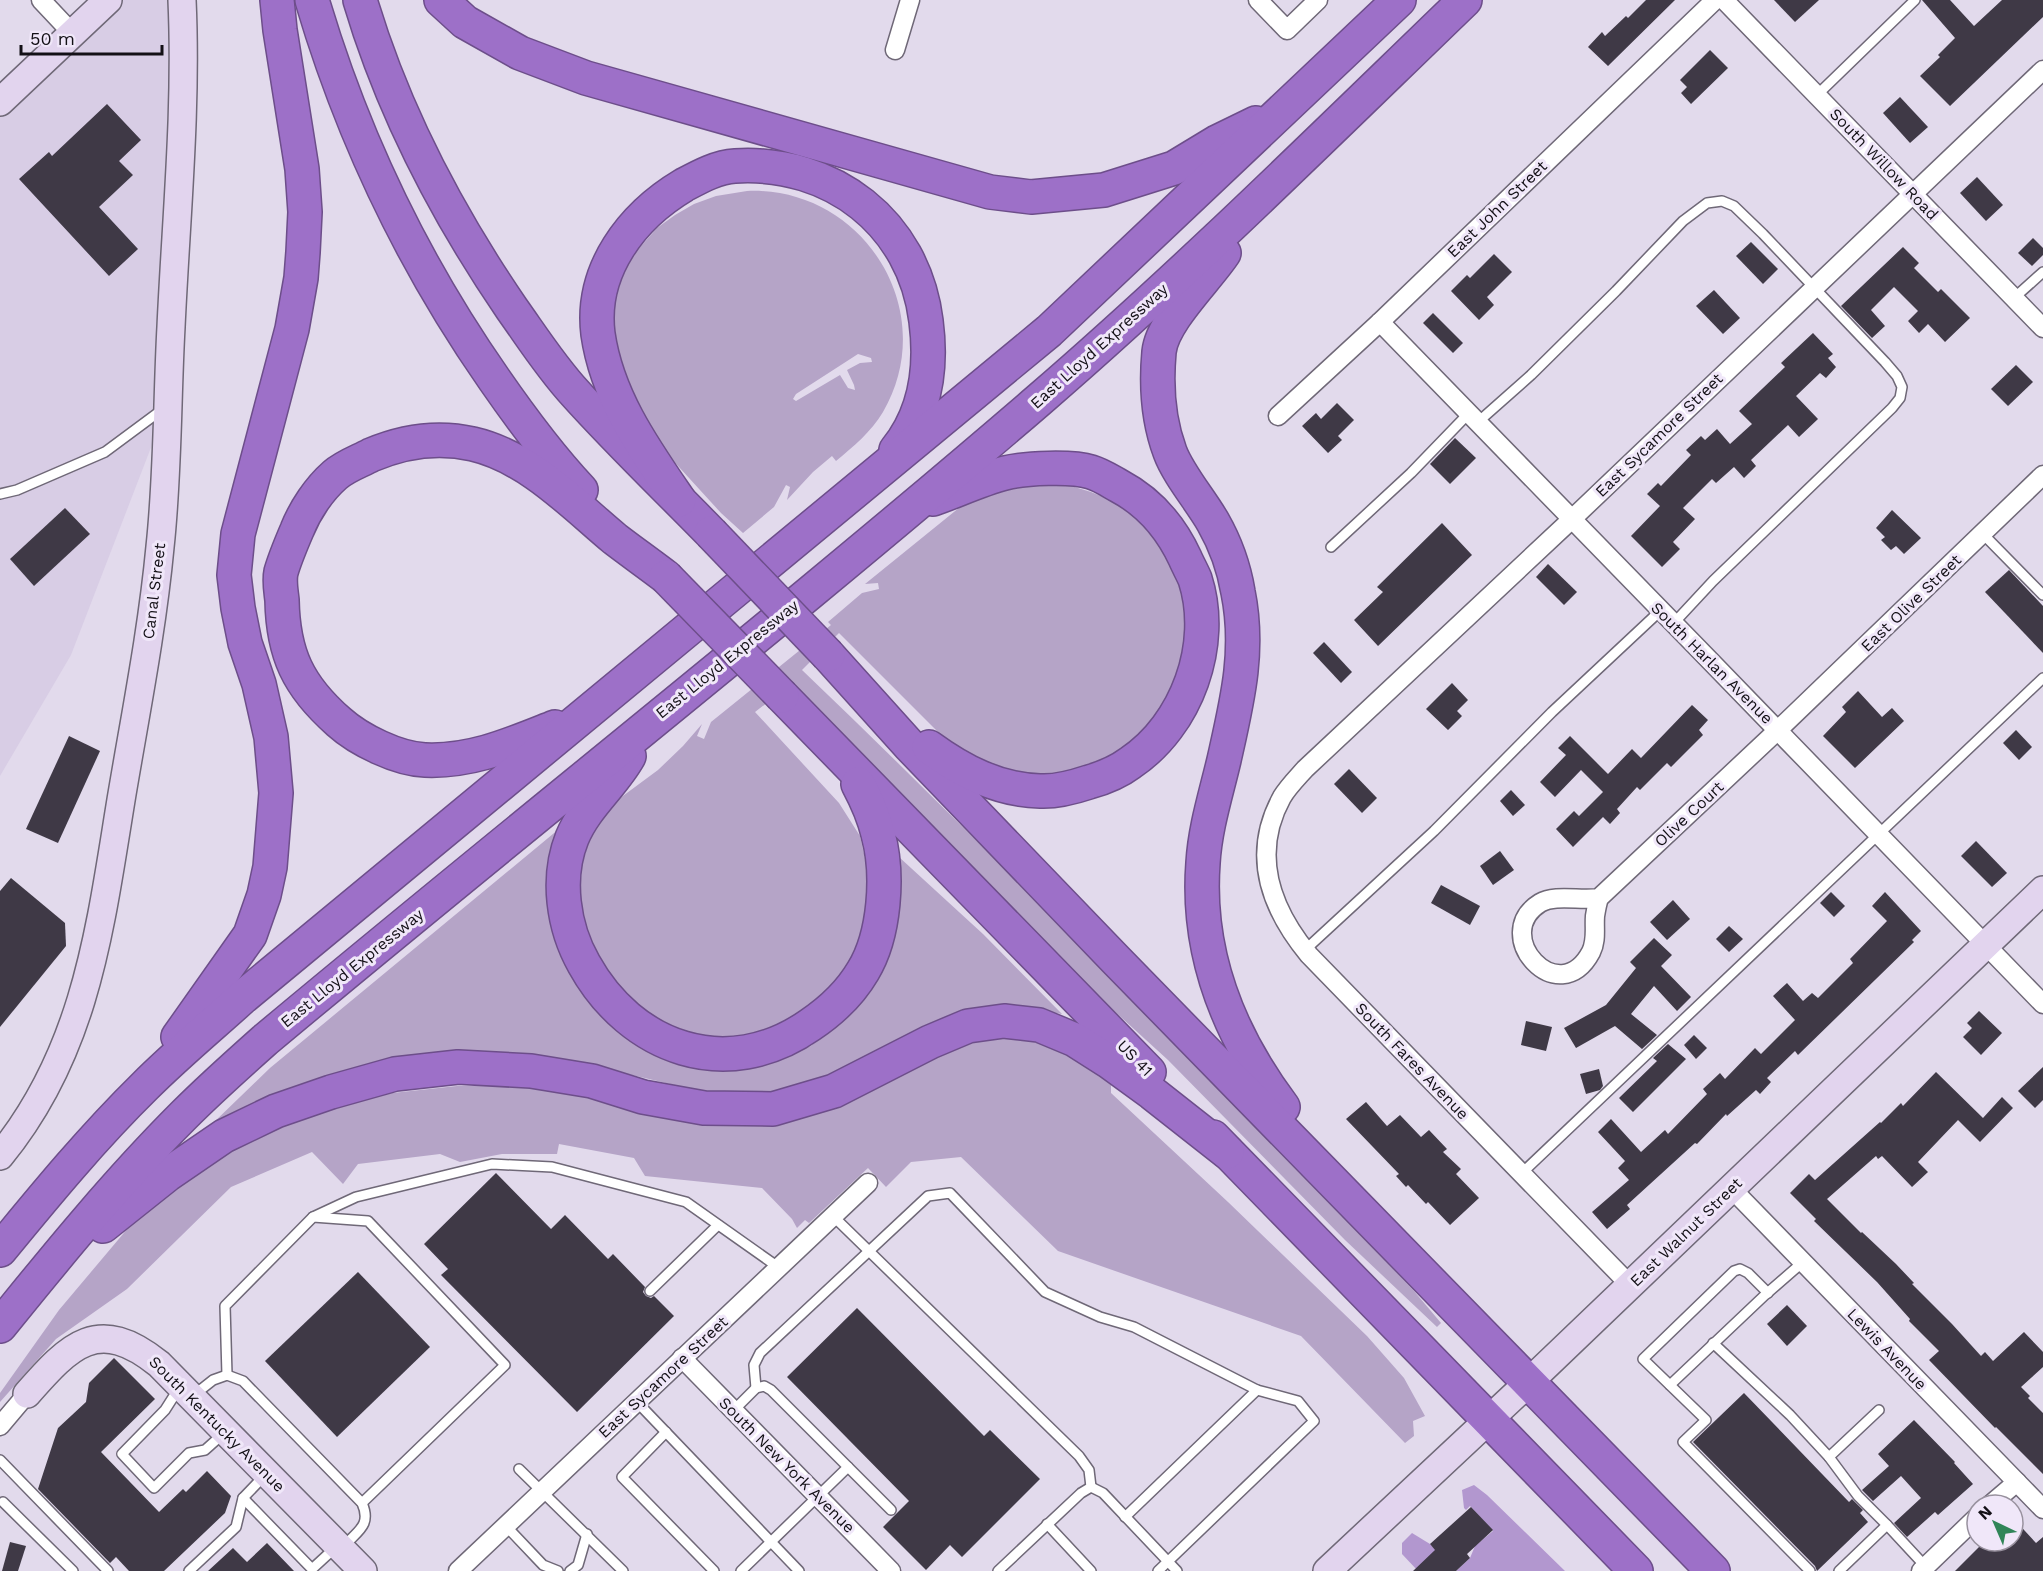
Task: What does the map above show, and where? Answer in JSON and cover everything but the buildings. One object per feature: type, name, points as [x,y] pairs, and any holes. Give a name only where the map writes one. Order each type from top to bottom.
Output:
[{"type":"highway","points":[[145,1086],[250,935],[264,896],[270,867],[276,793],[271,737],[260,684],[245,643],[234,575],[238,534],[292,329],[303,252],[305,213],[302,169],[277,0]]},
{"type":"highway","name":"US 41","points":[[312,0],[334,70],[366,152],[419,259],[461,332],[507,399],[552,457],[666,577],[1636,1571]]},
{"type":"highway","points":[[360,0],[390,86],[427,168],[489,276],[536,343],[573,392],[876,705],[956,766],[983,780],[1022,790],[1057,790],[1080,785],[1119,770],[1141,756],[1153,744],[1184,701],[1192,680],[1201,638],[1201,614],[1195,579],[1180,547],[1165,524],[1149,506],[1129,491],[1090,472],[1032,469],[1006,473],[911,507]]},
{"type":"highway","points":[[441,0],[465,22],[520,53],[585,78],[990,192],[1031,197],[1104,190],[1174,168],[1217,142],[1287,107]]},
{"type":"highway","points":[[0,1250],[57,1181],[145,1086],[243,997],[1049,332],[1398,0]]},
{"type":"highway","name":"East Lloyd Expressway","points":[[0,1326],[72,1238],[145,1156],[229,1072],[315,998],[911,507],[1077,367],[1178,275],[1464,0]]},
{"type":"highway","points":[[679,500],[641,445],[619,404],[606,367],[598,332],[599,297],[608,266],[625,236],[646,213],[668,195],[700,176],[732,166],[799,171],[853,196],[873,213],[891,235],[918,284],[925,311],[928,338],[929,365],[925,391],[916,418],[903,442],[876,476]]},
{"type":"highway","points":[[1262,195],[1215,267],[1172,321],[1160,349],[1159,410],[1170,453],[1214,523],[1224,547],[1238,592],[1244,636],[1239,694],[1206,835],[1202,892],[1205,935],[1217,984],[1233,1028],[1250,1060],[1312,1145],[1404,1254]]},
{"type":"highway","points":[[580,718],[487,753],[449,760],[422,760],[396,753],[369,744],[347,729],[318,704],[301,679],[288,651],[282,625],[280,575],[301,520],[317,495],[336,474],[387,448],[429,440],[474,444],[503,455],[548,482],[618,541],[666,577]]},
{"type":"highway","points":[[828,655],[909,745],[1713,1571]]},
{"type":"highway","points":[[646,726],[620,773],[607,785],[592,805],[572,837],[562,881],[566,918],[575,948],[592,980],[610,1002],[628,1019],[651,1034],[674,1046],[700,1053],[749,1052],[773,1045],[799,1033],[826,1014],[864,969],[881,919],[884,888],[879,835],[859,785],[838,753]]},
{"type":"highway","points":[[23,1297],[88,1238],[167,1175],[224,1136],[276,1111],[331,1092],[395,1074],[459,1067],[531,1071],[592,1081],[643,1097],[704,1108],[773,1108],[834,1091],[930,1042],[968,1026],[1004,1021],[1039,1025],[1075,1040],[1135,1080],[1227,1152]]},
{"type":"street","points":[[41,0],[73,34]]},
{"type":"street","points":[[0,102],[108,0]]},
{"type":"street","name":"Canal Street","points":[[0,1156],[50,1081],[69,1039],[82,1002],[93,956],[151,623],[160,546],[183,108],[182,0]]},
{"type":"street","points":[[895,50],[910,0]]},
{"type":"street","points":[[1258,0],[1287,30],[1318,0]]},
{"type":"street","name":"East John Street","points":[[1278,416],[1380,322],[1715,0]]},
{"type":"street","name":"South Willow Road","points":[[1724,0],[2043,328]]},
{"type":"street","name":"East Sycamore Street","points":[[1279,803],[1290,785],[1305,769],[1572,519],[2043,70]]},
{"type":"street","name":"South Harlan Avenue","points":[[1380,322],[2043,1004]]},
{"type":"street","name":"East Olive Street","points":[[1778,730],[2043,475]]},
{"type":"street","name":"Olive Court","points":[[1599,898],[1778,730]]},
{"type":"street","name":"South Fares Avenue","points":[[1279,803],[1269,830],[1266,848],[1271,890],[1286,924],[1305,950],[1630,1285]]},
{"type":"street","name":"East Walnut Street","points":[[1337,1568],[1488,1420],[2043,890]]},
{"type":"street","points":[[1599,898],[1595,918],[1595,941],[1580,967],[1562,975],[1552,974],[1534,963],[1527,954],[1521,936],[1528,913],[1543,901],[1550,899],[1599,898]]},
{"type":"street","name":"East Sycamore Street","points":[[458,1571],[868,1183]]},
{"type":"street","name":"Lewis Avenue","points":[[1731,1188],[2043,1509]]},
{"type":"street","name":"South Kentucky Avenue","points":[[27,1394],[69,1351],[90,1340],[100,1338],[131,1345],[145,1352],[363,1571]]},
{"type":"street","name":"South New York Avenue","points":[[682,1358],[891,1571]]},
{"type":"street","points":[[0,1425],[27,1394]]},
{"type":"street","points":[[2004,1493],[2017,1482]]},
{"type":"street","points":[[1923,1569],[1965,1529]]},
{"type":"lane","points":[[1817,96],[1915,0]]},
{"type":"lane","points":[[1305,950],[1434,831],[1551,712],[1713,581],[1892,408],[1900,398],[1902,387],[1897,376],[1734,206],[1722,201],[1707,203],[1683,221],[1546,360],[1474,418],[1331,547]]},
{"type":"lane","points":[[2014,298],[2043,272]]},
{"type":"lane","points":[[0,494],[17,490],[105,452],[167,406]]},
{"type":"lane","points":[[1983,534],[2043,595]]},
{"type":"lane","points":[[1522,1173],[2043,678]]},
{"type":"lane","points":[[227,1375],[225,1306],[313,1217],[356,1197],[492,1164],[552,1167],[686,1202],[778,1267]]},
{"type":"lane","points":[[756,1388],[754,1365],[760,1353],[928,1196],[950,1193],[1045,1292],[1100,1317],[1134,1327],[1257,1390],[1298,1401],[1314,1421],[1158,1571]]},
{"type":"lane","points":[[833,1216],[1079,1456],[1089,1470],[1091,1487]]},
{"type":"lane","points":[[313,1217],[368,1221],[505,1365],[362,1503]]},
{"type":"lane","points":[[650,1291],[718,1225]]},
{"type":"lane","points":[[1670,1385],[1713,1343],[1803,1263]]},
{"type":"lane","points":[[1768,1293],[1748,1273],[1740,1269],[1726,1276],[1643,1359],[1706,1420],[1683,1442],[1810,1571]]},
{"type":"lane","points":[[1713,1343],[1774,1400],[1829,1457],[1858,1496],[1923,1569]]},
{"type":"lane","points":[[226,1431],[205,1450],[189,1453],[154,1488],[122,1454],[186,1391],[227,1375],[243,1381],[362,1503],[367,1514],[365,1523],[313,1570],[243,1498]]},
{"type":"lane","points":[[734,1410],[756,1388],[764,1386],[771,1390],[891,1510]]},
{"type":"lane","points":[[1125,1516],[1257,1390]]},
{"type":"lane","points":[[636,1402],[799,1571]]},
{"type":"lane","points":[[1829,1457],[1879,1410]]},
{"type":"lane","points":[[666,1432],[621,1477],[714,1571]]},
{"type":"lane","points":[[0,1460],[108,1571]]},
{"type":"lane","points":[[741,1571],[848,1467]]},
{"type":"lane","points":[[519,1468],[623,1571]]},
{"type":"lane","points":[[189,1571],[236,1527],[243,1498],[267,1473]]},
{"type":"lane","points":[[1091,1487],[1103,1493],[1177,1571]]},
{"type":"lane","points":[[998,1571],[1081,1493],[1091,1487]]},
{"type":"lane","points":[[3,1502],[73,1571]]},
{"type":"lane","points":[[1047,1524],[1091,1571]]},
{"type":"lane","points":[[506,1526],[543,1565],[558,1571]]},
{"type":"lane","points":[[1839,1571],[1887,1526]]},
{"type":"lane","points":[[570,1571],[578,1565],[587,1534]]},
{"type":"shaded area","points":[[107,0],[171,0],[167,406],[71,655],[0,776],[0,101]]},
{"type":"shaded area","points":[[747,191],[788,195],[825,209],[856,232],[880,261],[896,296],[903,334],[899,373],[883,412],[873,426],[836,461],[832,456],[813,472],[787,500],[790,487],[786,485],[774,507],[743,533],[650,438],[617,389],[612,306],[623,274],[634,254],[657,228],[694,204],[716,196]],"holes":[[[858,354],[871,358],[872,362],[860,363],[847,370],[855,390],[848,388],[840,375],[796,401],[793,399],[796,394]]]},
{"type":"shaded area","points":[[1029,483],[1068,485],[1113,501],[1138,520],[1168,556],[1184,597],[1188,626],[1182,671],[1146,732],[1097,766],[1043,777],[994,769],[947,741],[839,633],[802,670],[1035,899],[1187,1055],[1414,1291],[1441,1323],[1437,1327],[1345,1240],[1168,1060],[1090,989],[789,686],[755,712],[839,803],[860,836],[871,885],[867,928],[835,989],[788,1023],[725,1041],[691,1037],[634,1006],[590,947],[580,909],[580,872],[590,837],[612,804],[658,770],[702,724],[697,736],[704,739],[711,722],[831,625],[828,622],[862,593],[879,589],[878,583],[865,584],[965,503],[974,498]]},
{"type":"shaded area","points":[[565,824],[552,924],[574,980],[606,1020],[657,1054],[710,1068],[762,1065],[811,1046],[861,1003],[886,961],[899,910],[895,861],[899,857],[983,934],[1062,1014],[1014,1006],[851,1072],[769,1093],[704,1092],[598,1067],[368,1065],[283,1091],[210,1126],[270,1068]]},
{"type":"shaded area","points":[[1015,1037],[1049,1043],[1078,1057],[1111,1085],[1111,1093],[1367,1336],[1404,1378],[1425,1416],[1413,1421],[1414,1436],[1405,1443],[1301,1336],[1058,1251],[961,1157],[911,1162],[886,1187],[868,1168],[809,1223],[805,1220],[797,1228],[792,1219],[762,1188],[645,1176],[634,1158],[559,1144],[557,1154],[502,1154],[460,1162],[440,1154],[358,1164],[343,1184],[312,1152],[231,1187],[127,1289],[56,1339],[0,1402],[0,1393],[59,1310],[139,1215],[205,1163],[297,1118],[374,1095],[457,1086],[523,1085],[585,1093],[692,1121],[981,1039]]},
{"type":"shaded area","points":[[1474,1485],[1565,1571],[1456,1571],[1470,1558],[1475,1546],[1493,1531],[1470,1506],[1466,1510],[1464,1508],[1462,1490]]},
{"type":"shaded area","points":[[1412,1533],[1430,1544],[1455,1571],[1418,1571],[1402,1554],[1402,1543]]}]
